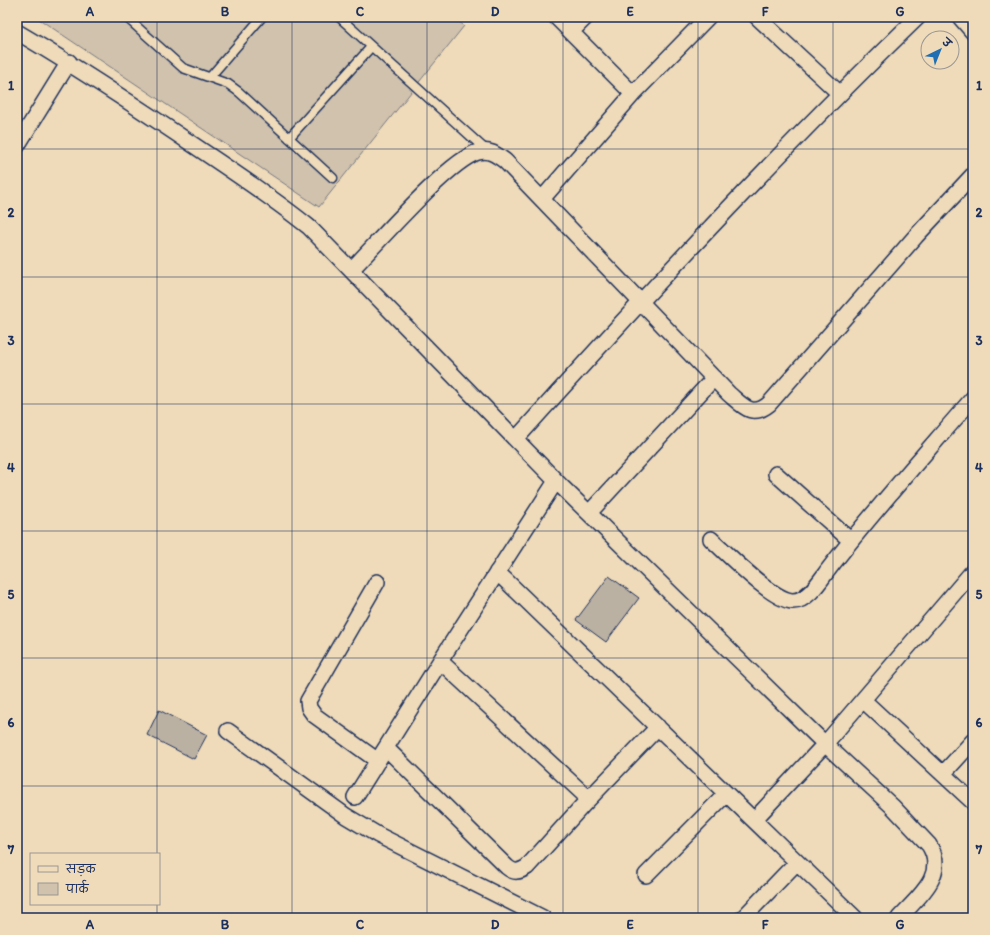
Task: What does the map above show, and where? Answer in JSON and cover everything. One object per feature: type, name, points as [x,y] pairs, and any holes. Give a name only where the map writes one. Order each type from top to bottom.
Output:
[{"type":"street","points":[[556,17],[633,94]]},
{"type":"street","points":[[571,32],[586,17]]},
{"type":"street","points":[[542,199],[633,94],[708,17]]},
{"type":"street","points":[[757,17],[839,93]]},
{"type":"street","points":[[516,439],[640,300],[839,93],[918,17]]},
{"type":"street","points":[[960,17],[973,32]]},
{"type":"street","points":[[17,32],[69,62],[279,203],[309,227],[556,481],[825,744],[892,806],[932,851],[936,867],[935,874],[899,918]]},
{"type":"street","points":[[17,146],[69,62]]},
{"type":"street","points":[[351,270],[447,173],[470,156],[487,151],[497,155],[505,161],[714,378],[743,406],[752,411],[761,410],[769,404],[916,236],[973,175]]},
{"type":"street","points":[[589,513],[714,378]]},
{"type":"street","points":[[711,539],[768,589],[791,601],[800,600],[806,596],[850,540],[973,398]]},
{"type":"street","points":[[776,474],[850,540]]},
{"type":"street","points":[[355,798],[440,661],[556,481]]},
{"type":"street","points":[[754,820],[825,744],[973,571]]},
{"type":"street","points":[[497,572],[855,918]]},
{"type":"street","points":[[377,582],[308,701],[309,708],[314,715],[378,761]]},
{"type":"street","points":[[440,661],[589,799]]},
{"type":"street","points":[[863,700],[973,802]]},
{"type":"street","points":[[386,748],[512,871],[520,871],[527,867],[658,727]]},
{"type":"street","points":[[228,731],[346,816],[378,835],[543,918]]},
{"type":"street","points":[[942,774],[973,741]]},
{"type":"street","points":[[646,875],[726,794]]},
{"type":"street","points":[[743,918],[797,862]]},
{"type":"lane","points":[[126,17],[183,68],[228,84],[332,178]]},
{"type":"lane","points":[[210,77],[262,17]]},
{"type":"lane","points":[[339,17],[487,151]]},
{"type":"lane","points":[[289,138],[371,47]]},
{"type":"green space","points":[[36,17],[454,17],[464,26],[319,207]]},
{"type":"building","points":[[609,576],[639,598],[606,642],[576,620]]},
{"type":"building","points":[[159,710],[207,735],[194,759],[147,735]]}]
